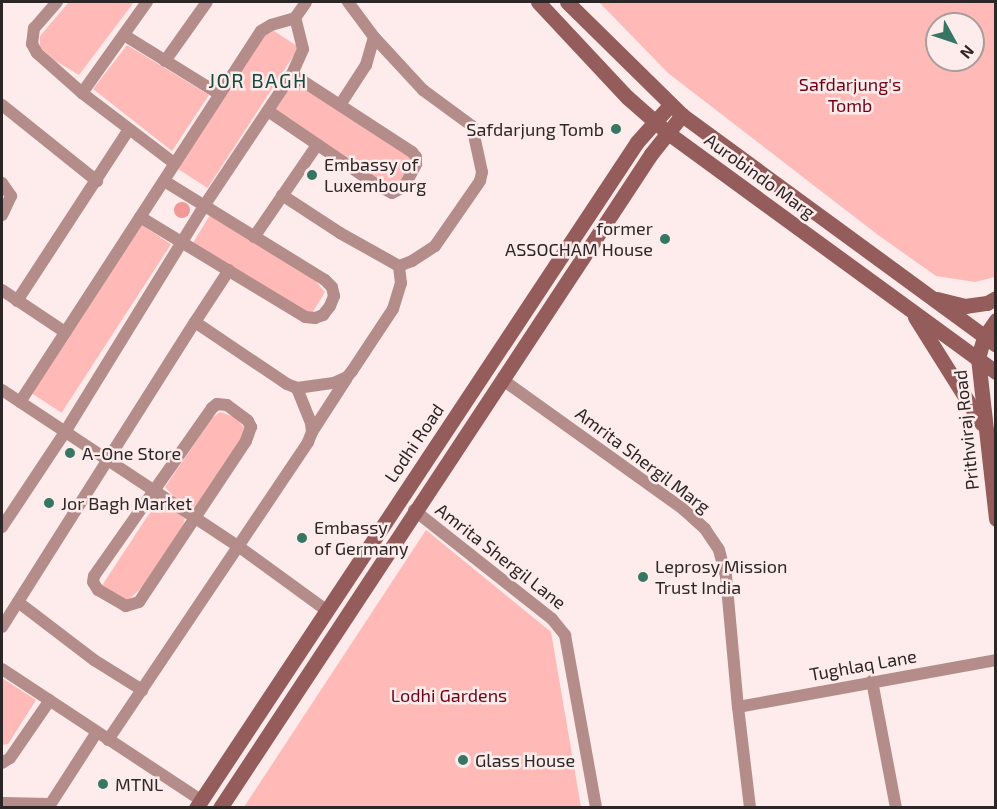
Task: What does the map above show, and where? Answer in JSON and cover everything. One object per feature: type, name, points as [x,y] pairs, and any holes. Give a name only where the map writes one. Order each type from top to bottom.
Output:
[{"type":"main road","name":"Aurobindo Marg","points":[[538,2],[627,97],[668,133],[996,372]]},
{"type":"main road","name":"Aurobindo Marg","points":[[567,2],[682,115],[990,341]]},
{"type":"main road","name":"Lodhi Road","points":[[198,804],[637,142],[670,105]]},
{"type":"main road","points":[[220,807],[651,154],[682,115]]},
{"type":"main road","points":[[929,297],[965,306],[987,303],[996,298]]},
{"type":"main road","points":[[911,311],[985,429]]},
{"type":"main road","name":"Prithviraj Road","points":[[996,320],[990,341],[978,358],[996,519]]},
{"type":"street","points":[[57,2],[34,28],[32,44],[44,60],[82,93],[174,163]]},
{"type":"street","points":[[82,93],[147,2]]},
{"type":"street","points":[[165,61],[207,2]]},
{"type":"street","points":[[20,402],[261,31],[271,25],[295,18],[306,2]]},
{"type":"street","points":[[282,195],[349,239],[399,266],[412,261],[435,246],[476,191],[482,172],[472,126],[429,95],[374,37],[348,2]]},
{"type":"street","points":[[2,527],[64,432],[204,206],[292,74],[303,49],[295,18]]},
{"type":"street","points":[[124,35],[219,94]]},
{"type":"street","points":[[340,105],[366,65],[374,37]]},
{"type":"street","points":[[268,111],[392,193],[404,187],[414,171],[416,157],[412,152],[292,74]]},
{"type":"street","points":[[2,105],[97,181]]},
{"type":"street","points":[[17,301],[129,129]]},
{"type":"street","points":[[254,237],[317,145]]},
{"type":"street","points":[[141,217],[305,317],[315,318],[323,315],[330,306],[334,296],[332,287],[325,280],[164,181]]},
{"type":"street","points":[[2,183],[11,196],[2,215]]},
{"type":"street","points":[[108,740],[393,309],[401,283],[399,266]]},
{"type":"street","points":[[2,627],[229,270]]},
{"type":"street","points":[[2,290],[65,332]]},
{"type":"street","points":[[195,322],[277,378],[297,388],[334,383],[348,377]]},
{"type":"street","name":"Amrita Shergil Marg","points":[[503,380],[684,509],[705,529],[718,550],[726,576],[750,807]]},
{"type":"street","points":[[297,388],[309,414],[312,432]]},
{"type":"street","points":[[2,390],[106,461],[238,546],[326,610]]},
{"type":"street","points":[[217,404],[227,405],[248,421],[250,434],[195,518],[139,602],[126,606],[98,591],[93,582],[94,576],[212,408],[217,404]]},
{"type":"street","name":"Amrita Shergil Lane","points":[[414,510],[552,619],[566,635],[596,807]]},
{"type":"street","points":[[18,602],[94,660],[142,690]]},
{"type":"street","name":"Tughlaq Lane","points":[[738,708],[872,681],[996,660]]},
{"type":"street","points":[[2,669],[97,732],[198,804]]},
{"type":"street","points":[[872,681],[896,807]]},
{"type":"street","points":[[2,763],[10,758],[50,700]]},
{"type":"street","points":[[2,803],[49,806],[97,732]]},
{"type":"green space","points":[[69,2],[134,2],[79,75],[54,60],[40,47],[40,36]]},
{"type":"green space","name":"Safdarjung's Tomb","points":[[599,2],[995,2],[995,277],[975,282],[936,276],[878,235],[668,73]]},
{"type":"green space","points":[[268,27],[299,47],[208,188],[177,168]]},
{"type":"green space","points":[[127,45],[209,95],[172,151],[93,89]]},
{"type":"green space","points":[[295,80],[412,157],[410,166],[400,184],[392,189],[273,111]]},
{"type":"green space","points":[[210,215],[314,279],[325,292],[311,315],[193,243]]},
{"type":"green space","points":[[140,224],[171,244],[62,413],[31,393]]},
{"type":"green space","points":[[220,412],[235,417],[247,431],[194,510],[180,503],[165,487],[212,418]]},
{"type":"green space","points":[[163,502],[185,519],[182,529],[147,583],[126,602],[101,587],[147,517],[158,503]]},
{"type":"green space","name":"Lodhi Gardens","points":[[426,530],[551,632],[581,807],[244,807]]},
{"type":"green space","points":[[2,678],[36,700],[8,744],[2,745]]},
{"type":"shaded area","points":[[182,202],[188,204],[190,210],[188,216],[182,218],[176,216],[174,210],[176,204]]},
{"type":"place","name":"Safdarjung Tomb","points":[[616,129]]},
{"type":"place","name":"Embassy of Luxembourg","points":[[312,175]]},
{"type":"place","name":"former ASSOCHAM House","points":[[665,239]]},
{"type":"place","name":"A-One Store","points":[[70,453]]},
{"type":"place","name":"Jor Bagh Market","points":[[49,503]]},
{"type":"place","name":"Embassy of Germany","points":[[302,538]]},
{"type":"place","name":"Leprosy Mission Trust India","points":[[643,577]]},
{"type":"place","name":"Glass House","points":[[463,760]]},
{"type":"place","name":"MTNL","points":[[103,784]]},
{"type":"district","name":"JOR BAGH","points":[[258,80]]}]
